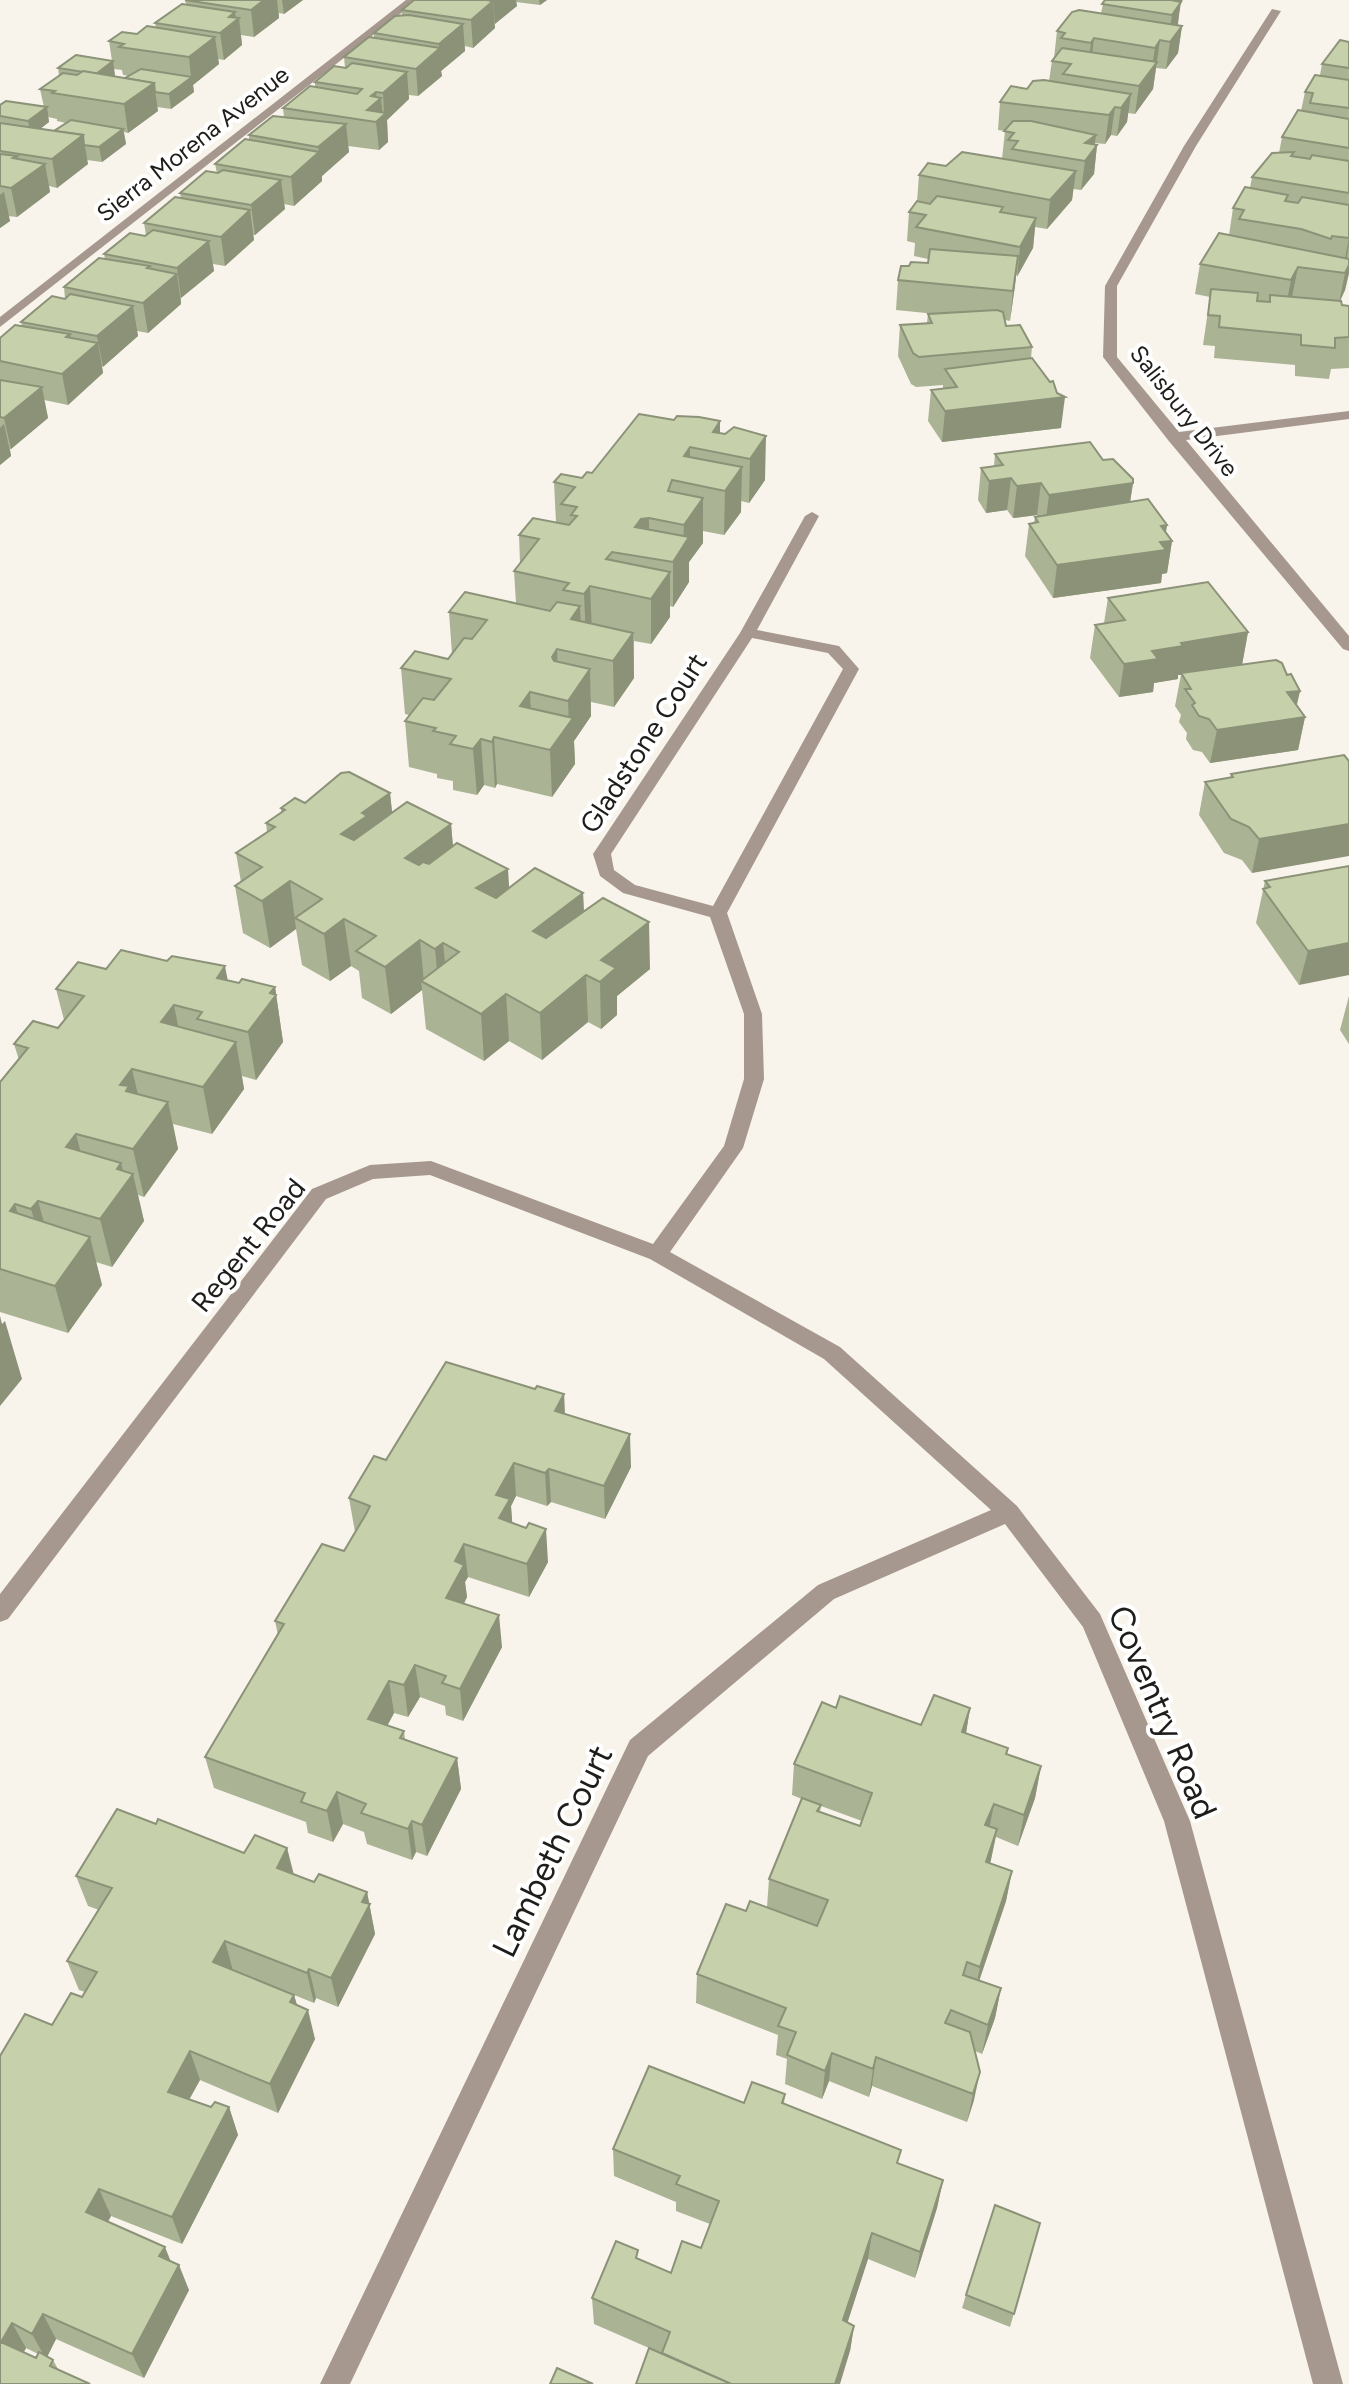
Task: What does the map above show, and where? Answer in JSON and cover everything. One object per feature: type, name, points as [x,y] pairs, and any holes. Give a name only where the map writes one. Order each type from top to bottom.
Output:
[{"type":"street","name":"Sierra Morena Avenue","points":[[0,323],[413,0]]},
{"type":"street","name":"Salisbury Drive","points":[[1276,11],[1190,146],[1111,286],[1110,357],[1173,437],[1349,646]]},
{"type":"street","points":[[1173,437],[1349,415]]},
{"type":"street","name":"Gladstone Court","points":[[718,913],[629,889],[606,872],[602,854],[748,633],[812,516]]},
{"type":"street","points":[[657,1254],[733,1148],[754,1079],[753,1014],[718,913],[851,669],[833,649],[748,633]]},
{"type":"street","name":"Regent Road","points":[[0,1612],[319,1194],[370,1172],[431,1168],[657,1254]]},
{"type":"street","name":"Coventry Road","points":[[657,1254],[832,1353],[1009,1512],[1092,1621],[1177,1821],[1328,2384]]},
{"type":"street","name":"Lambeth Court","points":[[335,2384],[639,1748],[826,1592],[1009,1512]]},
{"type":"building","points":[[185,0],[264,0],[251,10]]},
{"type":"building","points":[[414,0],[493,1],[471,20],[402,10]]},
{"type":"building","points":[[1105,0],[1181,2],[1172,15],[1102,4]]},
{"type":"building","points":[[182,4],[235,12],[229,17],[239,18],[220,33],[155,23]]},
{"type":"building","points":[[1079,10],[1182,26],[1170,42],[1160,40],[1155,48],[1094,38],[1091,43],[1061,38],[1065,33],[1057,31],[1072,12]]},
{"type":"building","points":[[409,15],[463,24],[439,44],[374,33],[395,16]]},
{"type":"building","points":[[147,26],[215,37],[189,57],[119,47],[124,44],[109,41],[122,32],[137,34]]},
{"type":"building","points":[[369,37],[440,48],[416,69],[344,57]]},
{"type":"building","points":[[1340,40],[1349,42],[1349,68],[1322,64]]},
{"type":"building","points":[[1062,48],[1157,62],[1139,86],[1063,74],[1071,64],[1052,61]]},
{"type":"building","points":[[76,55],[113,61],[96,74],[58,68]]},
{"type":"building","points":[[352,63],[407,72],[383,93],[376,92],[371,96],[381,98],[367,110],[386,113],[376,122],[283,108],[310,86],[357,94],[362,89],[315,82],[334,66],[346,68]]},
{"type":"building","points":[[141,69],[192,77],[169,94],[155,92],[154,83],[125,78]]},
{"type":"building","points":[[83,71],[154,83],[124,104],[40,89],[63,73],[77,75]]},
{"type":"building","points":[[1315,75],[1349,80],[1349,108],[1310,103],[1313,93],[1305,92]]},
{"type":"building","points":[[1044,80],[1131,94],[1121,108],[1115,107],[1109,115],[1000,102],[1011,86],[1027,89],[1033,81]]},
{"type":"building","points":[[6,101],[47,107],[28,121],[0,116],[0,105]]},
{"type":"building","points":[[1298,110],[1349,119],[1349,148],[1282,137]]},
{"type":"building","points":[[273,116],[346,124],[318,147],[249,135]]},
{"type":"building","points":[[71,120],[123,129],[99,147],[84,145],[83,135],[54,131]]},
{"type":"building","points":[[1013,121],[1031,121],[1096,135],[1085,143],[1097,145],[1085,161],[1012,149],[1018,141],[1008,140],[1014,133],[1004,131]]},
{"type":"building","points":[[0,123],[83,135],[52,159],[0,151]]},
{"type":"building","points":[[245,139],[319,152],[291,177],[215,164]]},
{"type":"building","points":[[962,152],[1076,171],[1050,200],[919,175],[928,163],[946,166]]},
{"type":"building","points":[[1294,152],[1291,156],[1310,159],[1312,155],[1349,161],[1349,193],[1252,177],[1272,153]]},
{"type":"building","points":[[0,154],[45,164],[11,188],[0,186]]},
{"type":"building","points":[[223,170],[281,180],[251,205],[180,193],[206,171],[218,173]]},
{"type":"building","points":[[1245,187],[1288,195],[1285,201],[1298,203],[1302,197],[1349,205],[1349,238],[1332,236],[1331,239],[1301,229],[1239,219],[1244,210],[1233,208]]},
{"type":"building","points":[[937,196],[1003,207],[1000,212],[1036,218],[1020,247],[916,227],[926,215],[909,212],[917,201],[930,204]]},
{"type":"building","points":[[175,197],[250,210],[221,237],[144,223]]},
{"type":"building","points":[[153,230],[209,241],[177,268],[104,254],[130,233],[145,236]]},
{"type":"building","points":[[1219,233],[1349,259],[1349,265],[1345,273],[1298,267],[1291,280],[1200,264]]},
{"type":"building","points":[[930,249],[1018,256],[1013,291],[898,280],[901,266],[909,266],[911,262],[928,263]]},
{"type":"building","points":[[99,258],[150,266],[147,268],[177,274],[143,303],[64,287]]},
{"type":"building","points":[[1211,289],[1258,293],[1257,301],[1270,302],[1270,295],[1341,301],[1342,305],[1349,306],[1349,337],[1335,338],[1335,348],[1301,345],[1301,335],[1219,327],[1220,316],[1208,315]]},
{"type":"building","points":[[70,294],[133,306],[97,336],[21,322],[52,296],[65,299]]},
{"type":"building","points":[[1003,312],[1006,326],[1020,325],[1032,347],[919,357],[913,353],[900,325],[932,323],[928,314]]},
{"type":"building","points":[[15,325],[70,334],[66,337],[98,343],[62,374],[0,361],[0,338]]},
{"type":"building","points":[[1032,358],[1050,382],[1053,381],[1057,393],[1065,397],[945,411],[931,390],[957,387],[945,369]]},
{"type":"building","points":[[0,380],[42,387],[4,418],[0,417]]},
{"type":"building","points":[[639,414],[674,420],[677,416],[699,417],[720,421],[713,432],[725,434],[734,427],[766,436],[750,459],[690,447],[684,456],[742,467],[725,491],[672,480],[668,491],[703,498],[684,525],[649,518],[641,519],[635,527],[689,537],[673,562],[612,552],[606,559],[670,572],[651,599],[590,586],[584,594],[563,590],[569,583],[514,571],[539,539],[519,535],[533,518],[569,525],[577,516],[571,515],[577,507],[561,504],[575,487],[554,482],[561,474],[582,478],[587,472],[592,473]]},
{"type":"building","points":[[1090,442],[1103,460],[1113,459],[1133,479],[1133,483],[1049,495],[1041,483],[1017,486],[1011,478],[989,481],[981,468],[1003,465],[995,454]]},
{"type":"building","points":[[1148,499],[1167,525],[1161,526],[1172,541],[1160,542],[1166,550],[1057,565],[1029,524],[1038,522],[1035,517]]},
{"type":"building","points":[[1208,582],[1248,632],[1181,643],[1183,646],[1152,651],[1158,659],[1124,664],[1095,625],[1125,620],[1108,598]]},
{"type":"building","points":[[465,592],[550,611],[557,602],[580,606],[571,619],[633,633],[613,661],[557,649],[552,657],[554,661],[590,669],[568,701],[530,692],[520,706],[573,718],[550,750],[494,737],[492,742],[481,739],[473,749],[450,744],[456,736],[405,721],[423,698],[434,700],[451,679],[401,668],[415,651],[448,659],[464,638],[472,639],[487,620],[449,612]]},
{"type":"building","points":[[1276,660],[1282,663],[1287,675],[1291,674],[1300,691],[1287,692],[1305,717],[1217,730],[1209,719],[1199,716],[1192,705],[1195,703],[1185,689],[1191,689],[1181,673]]},
{"type":"building","points":[[1344,755],[1349,761],[1349,824],[1259,839],[1249,827],[1231,819],[1205,782],[1233,777],[1231,774]]},
{"type":"building","points":[[349,772],[390,793],[362,813],[367,816],[341,834],[354,840],[407,802],[451,824],[405,858],[419,865],[423,862],[429,864],[457,843],[508,869],[476,888],[496,898],[535,868],[583,893],[533,931],[546,938],[603,898],[649,922],[601,960],[616,968],[600,982],[586,975],[540,1013],[506,994],[481,1014],[421,981],[459,952],[443,943],[435,949],[420,940],[385,967],[356,951],[376,936],[344,919],[324,934],[295,918],[322,899],[290,881],[262,901],[235,886],[262,867],[236,853],[275,827],[266,823],[285,810],[281,808],[295,798],[305,803],[341,773]]},
{"type":"building","points":[[1349,866],[1349,943],[1308,951],[1263,889],[1270,887],[1265,881]]},
{"type":"building","points":[[121,950],[167,961],[172,956],[225,966],[217,978],[239,983],[242,979],[275,987],[270,993],[276,995],[248,1032],[197,1019],[202,1012],[174,1005],[161,1022],[236,1042],[203,1087],[132,1069],[120,1085],[129,1086],[126,1091],[168,1102],[133,1149],[76,1134],[66,1147],[121,1163],[117,1169],[133,1174],[100,1219],[38,1201],[31,1209],[15,1204],[10,1211],[90,1237],[55,1286],[0,1269],[0,1082],[28,1048],[14,1044],[33,1021],[58,1028],[84,996],[56,989],[78,962],[106,969]]},
{"type":"building","points":[[446,1362],[535,1389],[537,1386],[564,1394],[555,1411],[630,1434],[604,1486],[549,1469],[545,1473],[514,1463],[496,1495],[510,1499],[499,1518],[526,1528],[529,1523],[546,1529],[527,1564],[464,1544],[455,1561],[464,1565],[446,1598],[499,1615],[460,1689],[442,1683],[446,1676],[415,1665],[404,1685],[389,1681],[368,1719],[404,1731],[400,1738],[457,1758],[422,1825],[412,1821],[408,1829],[361,1813],[366,1804],[337,1792],[327,1811],[301,1802],[305,1793],[205,1757],[284,1624],[275,1621],[322,1544],[344,1551],[366,1514],[370,1506],[349,1498],[374,1456],[386,1460]]},
{"type":"building","points":[[934,1695],[970,1708],[962,1732],[1008,1748],[1006,1754],[1041,1766],[1024,1815],[994,1804],[985,1825],[997,1829],[986,1862],[1012,1871],[980,1967],[967,1962],[963,1975],[1001,1988],[988,2025],[951,2010],[945,2023],[970,2032],[980,2072],[973,2094],[876,2057],[873,2069],[832,2053],[825,2071],[787,2055],[796,2032],[778,2026],[786,2008],[697,1974],[726,1904],[746,1911],[750,1901],[817,1926],[828,1900],[769,1879],[802,1798],[821,1805],[817,1811],[860,1826],[872,1793],[794,1764],[822,1702],[836,1708],[840,1696],[921,1725]]},
{"type":"building","points":[[117,1809],[156,1824],[158,1819],[244,1853],[255,1835],[287,1848],[277,1868],[314,1882],[319,1874],[367,1892],[362,1902],[370,1904],[331,1978],[309,1969],[307,1973],[225,1941],[213,1962],[294,1995],[290,2002],[308,2010],[270,2084],[190,2051],[168,2092],[211,2107],[215,2102],[229,2107],[172,2217],[99,2189],[86,2212],[165,2247],[159,2256],[179,2265],[132,2354],[43,2314],[32,2334],[12,2323],[1,2342],[36,2358],[39,2352],[53,2360],[50,2366],[90,2384],[0,2384],[0,2056],[25,2014],[52,2025],[71,1993],[82,1997],[97,1972],[67,1961],[112,1888],[76,1876]]},
{"type":"building","points":[[649,2066],[744,2103],[752,2082],[785,2094],[782,2103],[901,2150],[897,2163],[943,2180],[920,2252],[872,2233],[843,2320],[854,2326],[835,2384],[731,2384],[662,2353],[670,2332],[592,2298],[616,2241],[638,2250],[636,2258],[671,2273],[682,2241],[701,2248],[719,2201],[676,2184],[680,2176],[613,2149]]},
{"type":"building","points":[[995,2205],[1040,2223],[1014,2314],[966,2295]]},
{"type":"building","points":[[649,2348],[731,2384],[636,2384]]},
{"type":"building","points":[[557,2368],[593,2384],[550,2384]]}]
